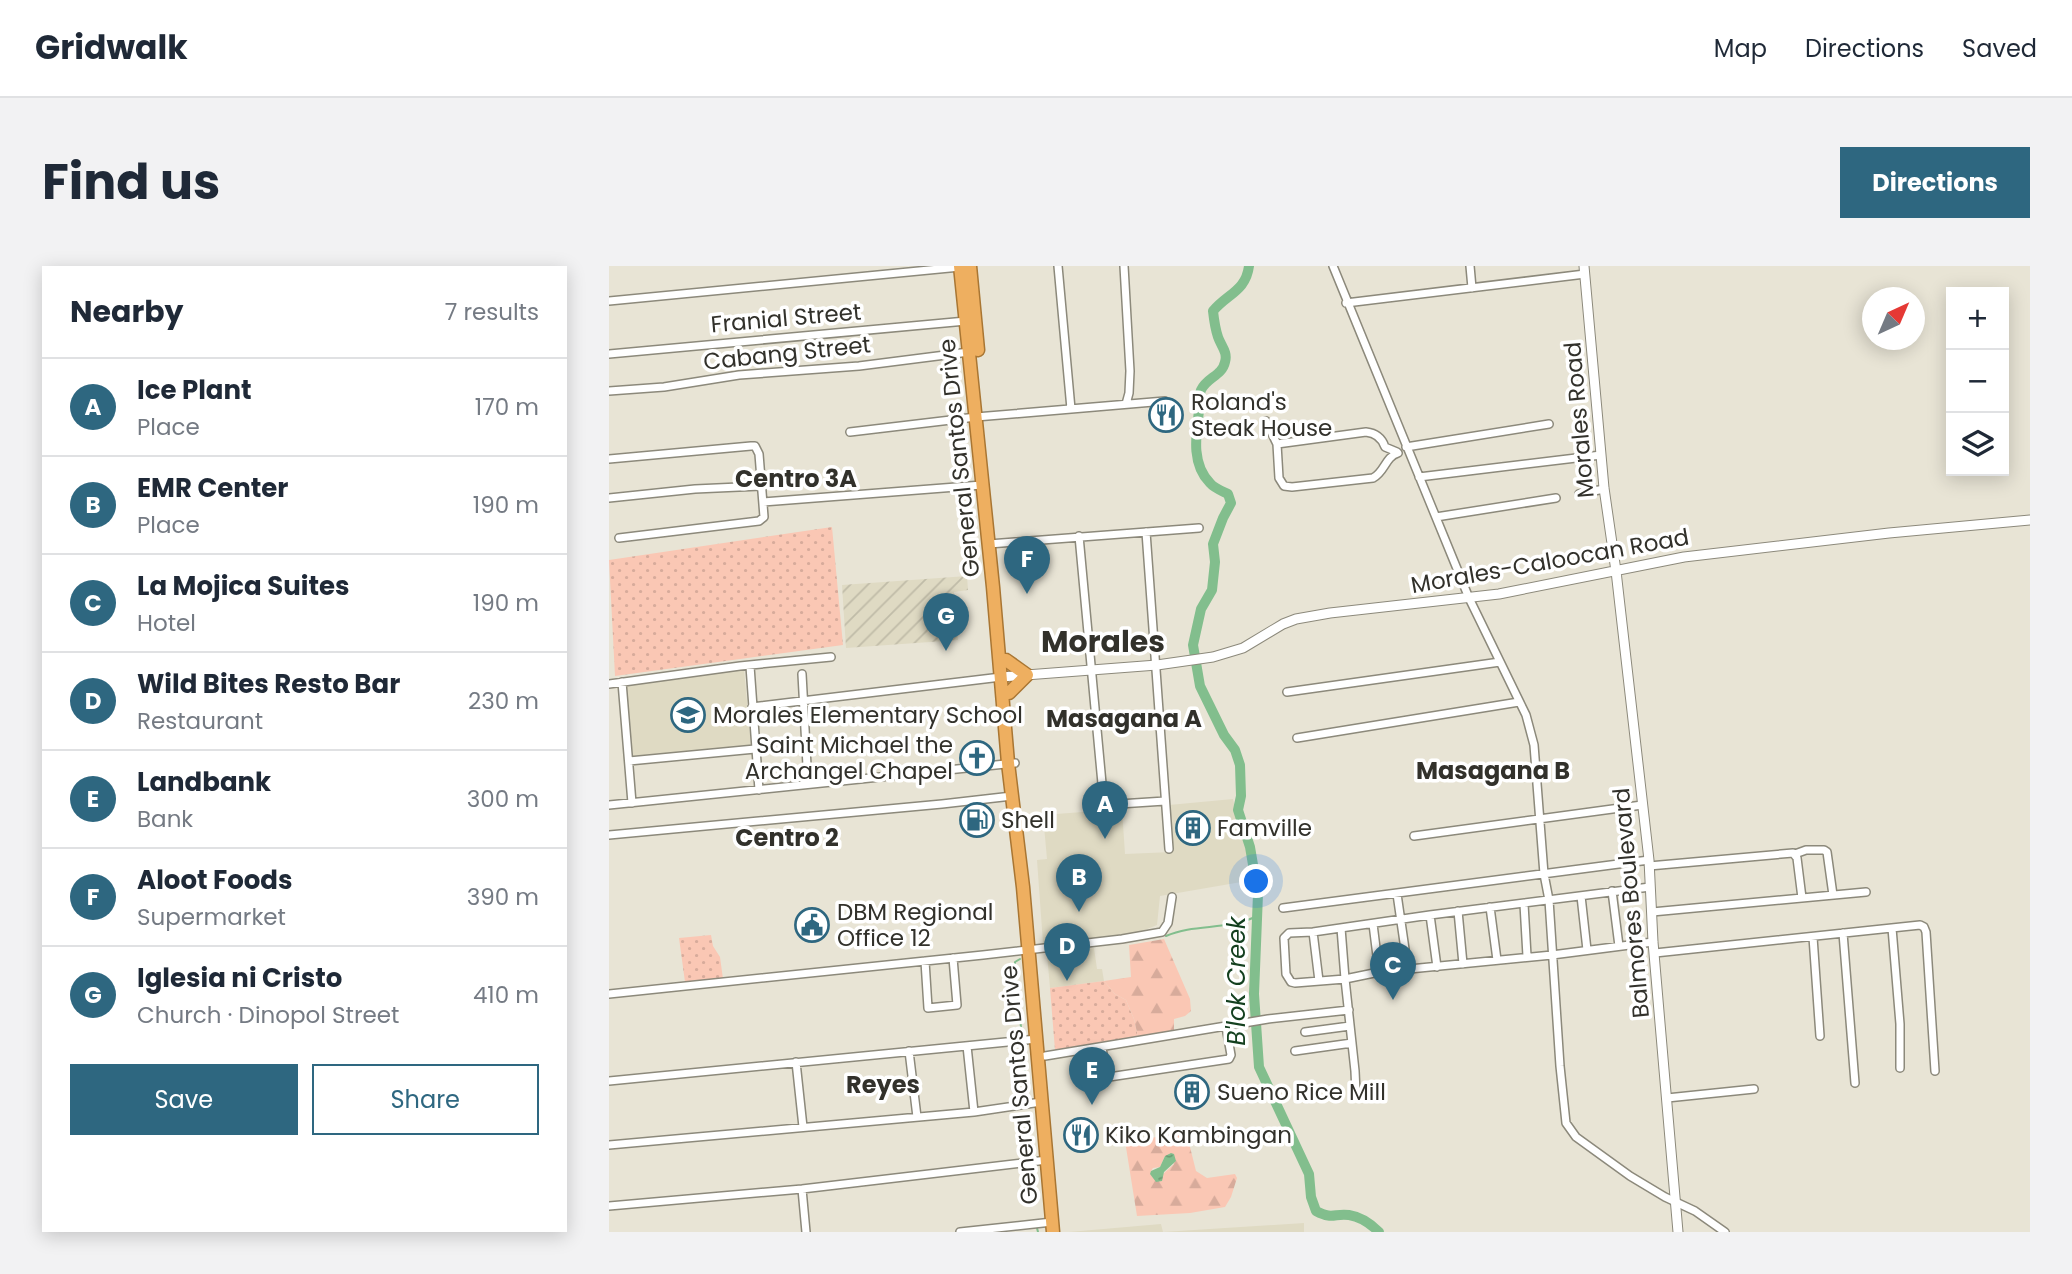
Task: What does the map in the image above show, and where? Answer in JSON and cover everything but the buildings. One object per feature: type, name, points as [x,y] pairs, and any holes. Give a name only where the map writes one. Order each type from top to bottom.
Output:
[{"type":"highway","name":"General Santos Drive","points":[[960,266],[979,416],[1005,677],[1054,1229]]},
{"type":"highway","name":"General Santos Drive","points":[[970,266],[982,485],[1006,660],[1011,796],[1045,1056],[1054,1229]]},
{"type":"highway","points":[[1006,660],[1027,675],[1009,693]]},
{"type":"street","points":[[609,301],[960,266]]},
{"type":"street","points":[[1058,266],[1071,409]]},
{"type":"street","points":[[1124,266],[1130,371],[1126,404]]},
{"type":"street","points":[[1332,266],[1469,598],[1526,715],[1534,745],[1566,1123],[1576,1137],[1648,1188],[1695,1211],[1725,1232]]},
{"type":"street","points":[[1470,266],[1472,288]]},
{"type":"street","points":[[1346,303],[1472,288],[1585,270]]},
{"type":"street","name":"Morales Road","points":[[1585,270],[1604,489],[1616,571]]},
{"type":"street","name":"Franial Street","points":[[609,354],[966,321]]},
{"type":"street","name":"Cabang Street","points":[[609,391],[969,352]]},
{"type":"street","points":[[850,432],[979,416],[1165,401]]},
{"type":"street","points":[[1266,421],[1277,444],[1279,478],[1284,486],[1292,487],[1373,478],[1382,472],[1391,456],[1407,449],[1549,424]]},
{"type":"street","points":[[1277,444],[1366,432],[1373,433],[1383,441],[1388,450],[1398,453]]},
{"type":"street","points":[[609,459],[755,446],[759,454],[764,517],[759,521],[619,538]]},
{"type":"street","points":[[1419,477],[1601,455]]},
{"type":"street","points":[[763,502],[982,485]]},
{"type":"street","points":[[609,498],[695,489],[761,486]]},
{"type":"street","points":[[1579,494],[1604,489]]},
{"type":"street","points":[[1436,517],[1556,498]]},
{"type":"street","name":"Morales-Caloocan Road","points":[[1005,677],[1201,659],[1243,648],[1276,627],[1296,619],[1469,598],[1684,557],[2030,520]]},
{"type":"street","points":[[992,544],[1199,528]]},
{"type":"street","points":[[1146,532],[1169,849]]},
{"type":"street","points":[[1079,536],[1104,805],[1165,801]]},
{"type":"street","name":"Balmores Boulevard","points":[[1616,571],[1649,863],[1653,942],[1678,1232]]},
{"type":"street","points":[[609,684],[831,657]]},
{"type":"street","points":[[1287,692],[1500,663]]},
{"type":"street","points":[[750,666],[759,790]]},
{"type":"street","points":[[802,674],[808,785]]},
{"type":"street","points":[[752,707],[1005,677]]},
{"type":"street","points":[[622,682],[632,803]]},
{"type":"street","points":[[1297,738],[1519,702]]},
{"type":"street","points":[[629,761],[755,749]]},
{"type":"street","points":[[609,805],[1011,763]]},
{"type":"street","points":[[609,835],[1011,796]]},
{"type":"street","points":[[1414,836],[1642,805]]},
{"type":"street","points":[[1283,908],[1544,874],[1649,863],[1795,854],[1813,850],[1824,850],[1829,856],[1833,895]]},
{"type":"street","points":[[1795,854],[1802,898]]},
{"type":"street","points":[[1650,887],[1289,933],[1284,938],[1286,974],[1291,982],[1295,983],[1345,979],[1379,972],[1653,942]]},
{"type":"street","points":[[1612,891],[1619,946]]},
{"type":"street","points":[[1652,912],[1866,892]]},
{"type":"street","points":[[1397,894],[1408,970]]},
{"type":"street","points":[[1581,896],[1587,950]]},
{"type":"street","points":[[609,994],[1122,939],[1162,932],[1168,923],[1172,897]]},
{"type":"street","points":[[1524,904],[1527,956]]},
{"type":"street","points":[[1490,908],[1497,961]]},
{"type":"street","points":[[1458,911],[1463,964]]},
{"type":"street","points":[[1430,915],[1437,967]]},
{"type":"street","points":[[1373,924],[1379,972]]},
{"type":"street","points":[[1655,953],[1920,925],[1926,932],[1935,1071]]},
{"type":"street","points":[[1341,928],[1356,1093]]},
{"type":"street","points":[[1892,928],[1900,1024],[1900,1068]]},
{"type":"street","points":[[1313,932],[1319,981]]},
{"type":"street","points":[[1843,933],[1855,1083]]},
{"type":"street","points":[[1813,937],[1820,1036]]},
{"type":"street","points":[[925,961],[928,1008],[957,1005],[953,958]]},
{"type":"street","points":[[1045,1056],[1268,1019],[1349,1010]]},
{"type":"street","points":[[1305,1032],[1350,1026]]},
{"type":"street","points":[[1102,1047],[1106,1075],[1112,1077],[1229,1059],[1231,1055],[1226,1027]]},
{"type":"street","points":[[609,1081],[1037,1039]]},
{"type":"street","points":[[1295,1051],[1352,1043]]},
{"type":"street","points":[[967,1046],[974,1112]]},
{"type":"street","points":[[909,1051],[917,1117]]},
{"type":"street","points":[[796,1062],[803,1127]]},
{"type":"street","points":[[1667,1098],[1755,1089]]},
{"type":"street","points":[[609,1145],[974,1112],[1041,1102]]},
{"type":"street","points":[[609,1206],[802,1189],[1047,1160]]},
{"type":"street","points":[[802,1189],[806,1232]]},
{"type":"street","points":[[960,1232],[1054,1229]]},
{"type":"shaded area","points":[[967,576],[968,590],[954,592],[958,640],[846,648],[842,585]]},
{"type":"shaded area","name":"Morales Elementary School","points":[[744,669],[751,746],[633,756],[625,684]]},
{"type":"shaded area","points":[[1233,799],[1240,832],[1248,845],[1253,880],[1160,896],[1157,925],[1135,934],[1043,943],[1037,860],[1047,859],[1043,815],[1122,809],[1125,854],[1172,852],[1169,805]]},
{"type":"shaded area","points":[[1094,948],[1097,969],[1102,969],[1104,981],[1050,988],[1047,954]]},
{"type":"shaded area","points":[[1304,1223],[1304,1232],[1163,1232]]},
{"type":"shaded area","points":[[1161,1224],[1163,1232],[1069,1232]]},
{"type":"green space","points":[[832,527],[843,645],[615,676],[609,560]]},
{"type":"green space","points":[[711,935],[713,946],[720,957],[723,979],[685,982],[679,938]]},
{"type":"green space","points":[[1164,939],[1190,999],[1191,1011],[1174,1019],[1174,1030],[1138,1037],[1126,1000],[1115,994],[1104,981],[1131,977],[1129,945]]},
{"type":"green space","points":[[1104,981],[1115,994],[1126,1000],[1138,1037],[1055,1050],[1050,988]]},
{"type":"green space","points":[[1189,1133],[1196,1171],[1207,1178],[1235,1174],[1237,1178],[1231,1197],[1225,1207],[1190,1213],[1137,1216],[1125,1141]],"holes":[[[1165,1156],[1174,1164],[1162,1175],[1153,1178],[1151,1171],[1160,1167]]]},
{"type":"water","points":[[1171,1153],[1176,1161],[1164,1172],[1162,1181],[1156,1182],[1150,1174],[1151,1171],[1160,1167],[1165,1156]]},
{"type":"waterway","name":"B'lok Creek","points":[[1249,266],[1240,287],[1213,311],[1217,334],[1226,358],[1221,370],[1204,386],[1200,394],[1197,458],[1204,475],[1212,485],[1228,494],[1231,503],[1213,544],[1215,562],[1212,590],[1201,609],[1193,645],[1200,686],[1224,735],[1235,750],[1240,765],[1241,796],[1238,810],[1250,847],[1258,894],[1254,994],[1259,1067],[1309,1174],[1311,1197],[1316,1211],[1326,1215],[1358,1217],[1379,1232]]},
{"type":"waterway","points":[[1166,936],[1188,930],[1235,924],[1257,916]]},
{"type":"waterway","points":[[1015,975],[1015,962],[1020,959]]},
{"type":"waterway","points":[[1016,983],[1022,1036]]},
{"type":"waterway","points":[[1023,1044],[1023,1052]]},
{"type":"waterway","points":[[1024,1057],[1027,1100]]},
{"type":"waterway","points":[[1037,1228],[1038,1232]]},
{"type":"place","name":"Roland's Steak House","points":[[1166,415]]},
{"type":"place","name":"Aloot Foods","points":[[1027,594]]},
{"type":"place","name":"Iglesia ni Cristo","points":[[946,651]]},
{"type":"place","name":"Morales Elementary School","points":[[688,715]]},
{"type":"place","name":"Saint Michael the Archangel Chapel","points":[[977,758]]},
{"type":"place","name":"Shell","points":[[977,820]]},
{"type":"place","name":"Famville","points":[[1193,828]]},
{"type":"place","name":"Ice Plant","points":[[1105,839]]},
{"type":"place","name":"EMR Center","points":[[1079,912]]},
{"type":"place","name":"DBM Regional Office 12","points":[[812,925]]},
{"type":"place","name":"Wild Bites Resto Bar","points":[[1067,981]]},
{"type":"place","name":"La Mojica Suites","points":[[1393,1000]]},
{"type":"place","name":"Sueno Rice Mill","points":[[1192,1092]]},
{"type":"place","name":"Landbank","points":[[1092,1105]]},
{"type":"place","name":"Kiko Kambingan","points":[[1081,1135]]},
{"type":"district","name":"Centro 3A","points":[[796,479]]},
{"type":"district","name":"Morales","points":[[1103,642]]},
{"type":"district","name":"Masagana A","points":[[1124,719]]},
{"type":"district","name":"Masagana B","points":[[1493,771]]},
{"type":"district","name":"Centro 2","points":[[787,838]]},
{"type":"district","name":"Reyes","points":[[883,1085]]}]
